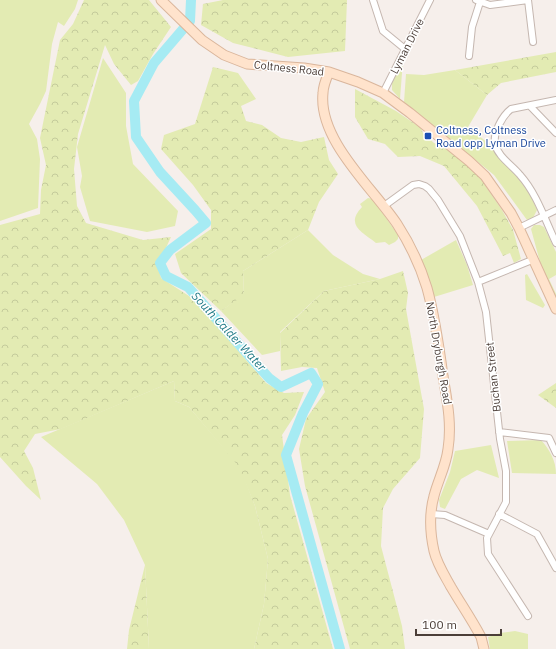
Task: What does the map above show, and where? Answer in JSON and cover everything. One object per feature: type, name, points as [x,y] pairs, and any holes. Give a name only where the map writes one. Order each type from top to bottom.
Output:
[{"type":"street","name":"Coltness Road","points":[[161,0],[202,40],[224,55],[247,64],[304,68],[329,72],[383,93],[410,113],[469,160],[485,176],[511,213],[556,309]]},
{"type":"street","points":[[373,0],[383,31],[405,49]]},
{"type":"street","name":"Lyman Drive","points":[[383,93],[430,0]]},
{"type":"street","points":[[469,56],[472,28],[478,1],[490,5],[498,5],[528,0],[533,42]]},
{"type":"street","name":"North Dryburgh Road","points":[[329,72],[324,85],[322,102],[332,134],[338,147],[348,161],[397,223],[414,253],[424,279],[435,318],[449,415],[450,432],[446,461],[434,496],[430,529],[434,553],[443,572],[481,637],[484,649]]},
{"type":"street","points":[[556,100],[511,109],[506,113],[495,134],[497,151],[524,180],[534,196],[556,243]]},
{"type":"street","points":[[530,106],[556,134]]},
{"type":"street","name":"Buchan Street","points":[[384,206],[413,185],[419,184],[429,189],[438,200],[460,236],[478,282],[486,312],[499,432],[506,472],[506,502],[487,538],[488,554],[528,616]]},
{"type":"street","points":[[519,228],[556,210]]},
{"type":"street","points":[[478,282],[532,260]]},
{"type":"street","points":[[499,432],[549,438],[556,453]]},
{"type":"street","points":[[431,514],[445,515],[490,534]]},
{"type":"street","points":[[499,514],[537,534],[556,568]]},
{"type":"green space","points":[[0,0],[78,0],[75,9],[64,26],[58,22],[52,44],[46,91],[29,124],[37,139],[40,159],[38,208],[0,221]]},
{"type":"green space","points":[[84,0],[149,0],[171,27],[153,54],[138,81],[131,85],[114,64],[105,45],[78,134],[74,169],[77,206],[86,223],[143,240],[171,237],[158,265],[161,278],[189,296],[266,383],[284,393],[304,392],[295,415],[282,435],[290,495],[333,649],[254,649],[264,604],[268,559],[255,506],[239,467],[189,407],[175,401],[174,381],[61,429],[35,434],[24,451],[33,468],[41,500],[0,457],[0,225],[40,214],[41,190],[46,165],[40,138],[60,40],[73,24]]},
{"type":"green space","points":[[223,0],[347,0],[345,51],[288,57],[233,43],[201,25],[203,4]]},
{"type":"green space","points":[[556,52],[556,72],[501,83],[487,95],[455,70]]},
{"type":"green space","points":[[103,58],[126,93],[126,126],[133,164],[178,211],[175,226],[147,232],[90,221],[80,187],[82,176],[77,147]]},
{"type":"green space","points":[[403,60],[400,99],[392,90],[392,81]]},
{"type":"green space","points":[[213,67],[238,73],[256,99],[241,106],[246,121],[262,125],[281,138],[301,142],[324,137],[329,160],[338,174],[319,202],[308,230],[243,271],[244,295],[221,311],[181,273],[175,254],[211,229],[211,210],[193,185],[161,149],[164,135],[195,124]]},
{"type":"green space","points":[[455,70],[487,95],[468,127],[493,147],[530,193],[537,210],[533,218],[527,220],[494,175],[404,102],[406,74],[424,75]]},
{"type":"green space","points":[[355,89],[396,111],[421,128],[423,133],[434,143],[448,149],[481,179],[502,210],[513,230],[521,259],[514,263],[510,253],[503,256],[477,206],[444,166],[420,156],[398,157],[385,144],[368,139],[355,117]]},
{"type":"green space","points":[[368,198],[373,199],[398,235],[398,239],[395,242],[389,245],[385,242],[376,243],[357,228],[355,219],[357,213],[362,207],[360,204]]},
{"type":"green space","points":[[534,225],[544,227],[556,252],[556,275],[549,279],[556,294],[556,298],[540,262],[531,229]]},
{"type":"green space","points":[[308,230],[333,255],[363,274],[380,279],[324,291],[280,332],[280,351],[262,355],[221,311],[244,294],[243,271]]},
{"type":"green space","points":[[456,240],[467,265],[473,285],[434,297],[421,260]]},
{"type":"green space","points":[[403,271],[408,293],[406,309],[424,409],[420,458],[393,489],[383,508],[381,546],[402,626],[405,649],[350,649],[305,486],[299,449],[306,419],[325,392],[317,368],[302,367],[281,371],[280,333],[324,291],[380,279]]},
{"type":"green space","points":[[527,274],[545,305],[543,308],[526,300],[525,275]]},
{"type":"green space","points":[[174,381],[175,401],[189,407],[240,467],[255,506],[268,559],[264,604],[254,649],[149,649],[145,565],[124,520],[97,484],[41,437]]},
{"type":"green space","points":[[556,383],[556,408],[538,395]]},
{"type":"green space","points":[[541,440],[552,456],[556,474],[512,473],[507,441]]},
{"type":"green space","points":[[491,445],[499,478],[477,470],[461,479],[445,509],[440,507],[439,500],[450,472],[455,451]]},
{"type":"green space","points":[[145,565],[149,649],[127,649],[129,630]]},
{"type":"green space","points":[[515,631],[528,634],[528,649],[490,649],[488,637],[500,633]]},
{"type":"waterway","name":"South Calder Water","points":[[191,0],[190,21],[154,63],[134,101],[136,137],[160,172],[206,223],[170,250],[160,263],[166,276],[188,287],[269,378],[281,387],[311,373],[318,384],[303,413],[286,455],[340,649]]},
{"type":"place","name":"Coltness, Coltness Road opp Lyman Drive","points":[[428,136]]}]
